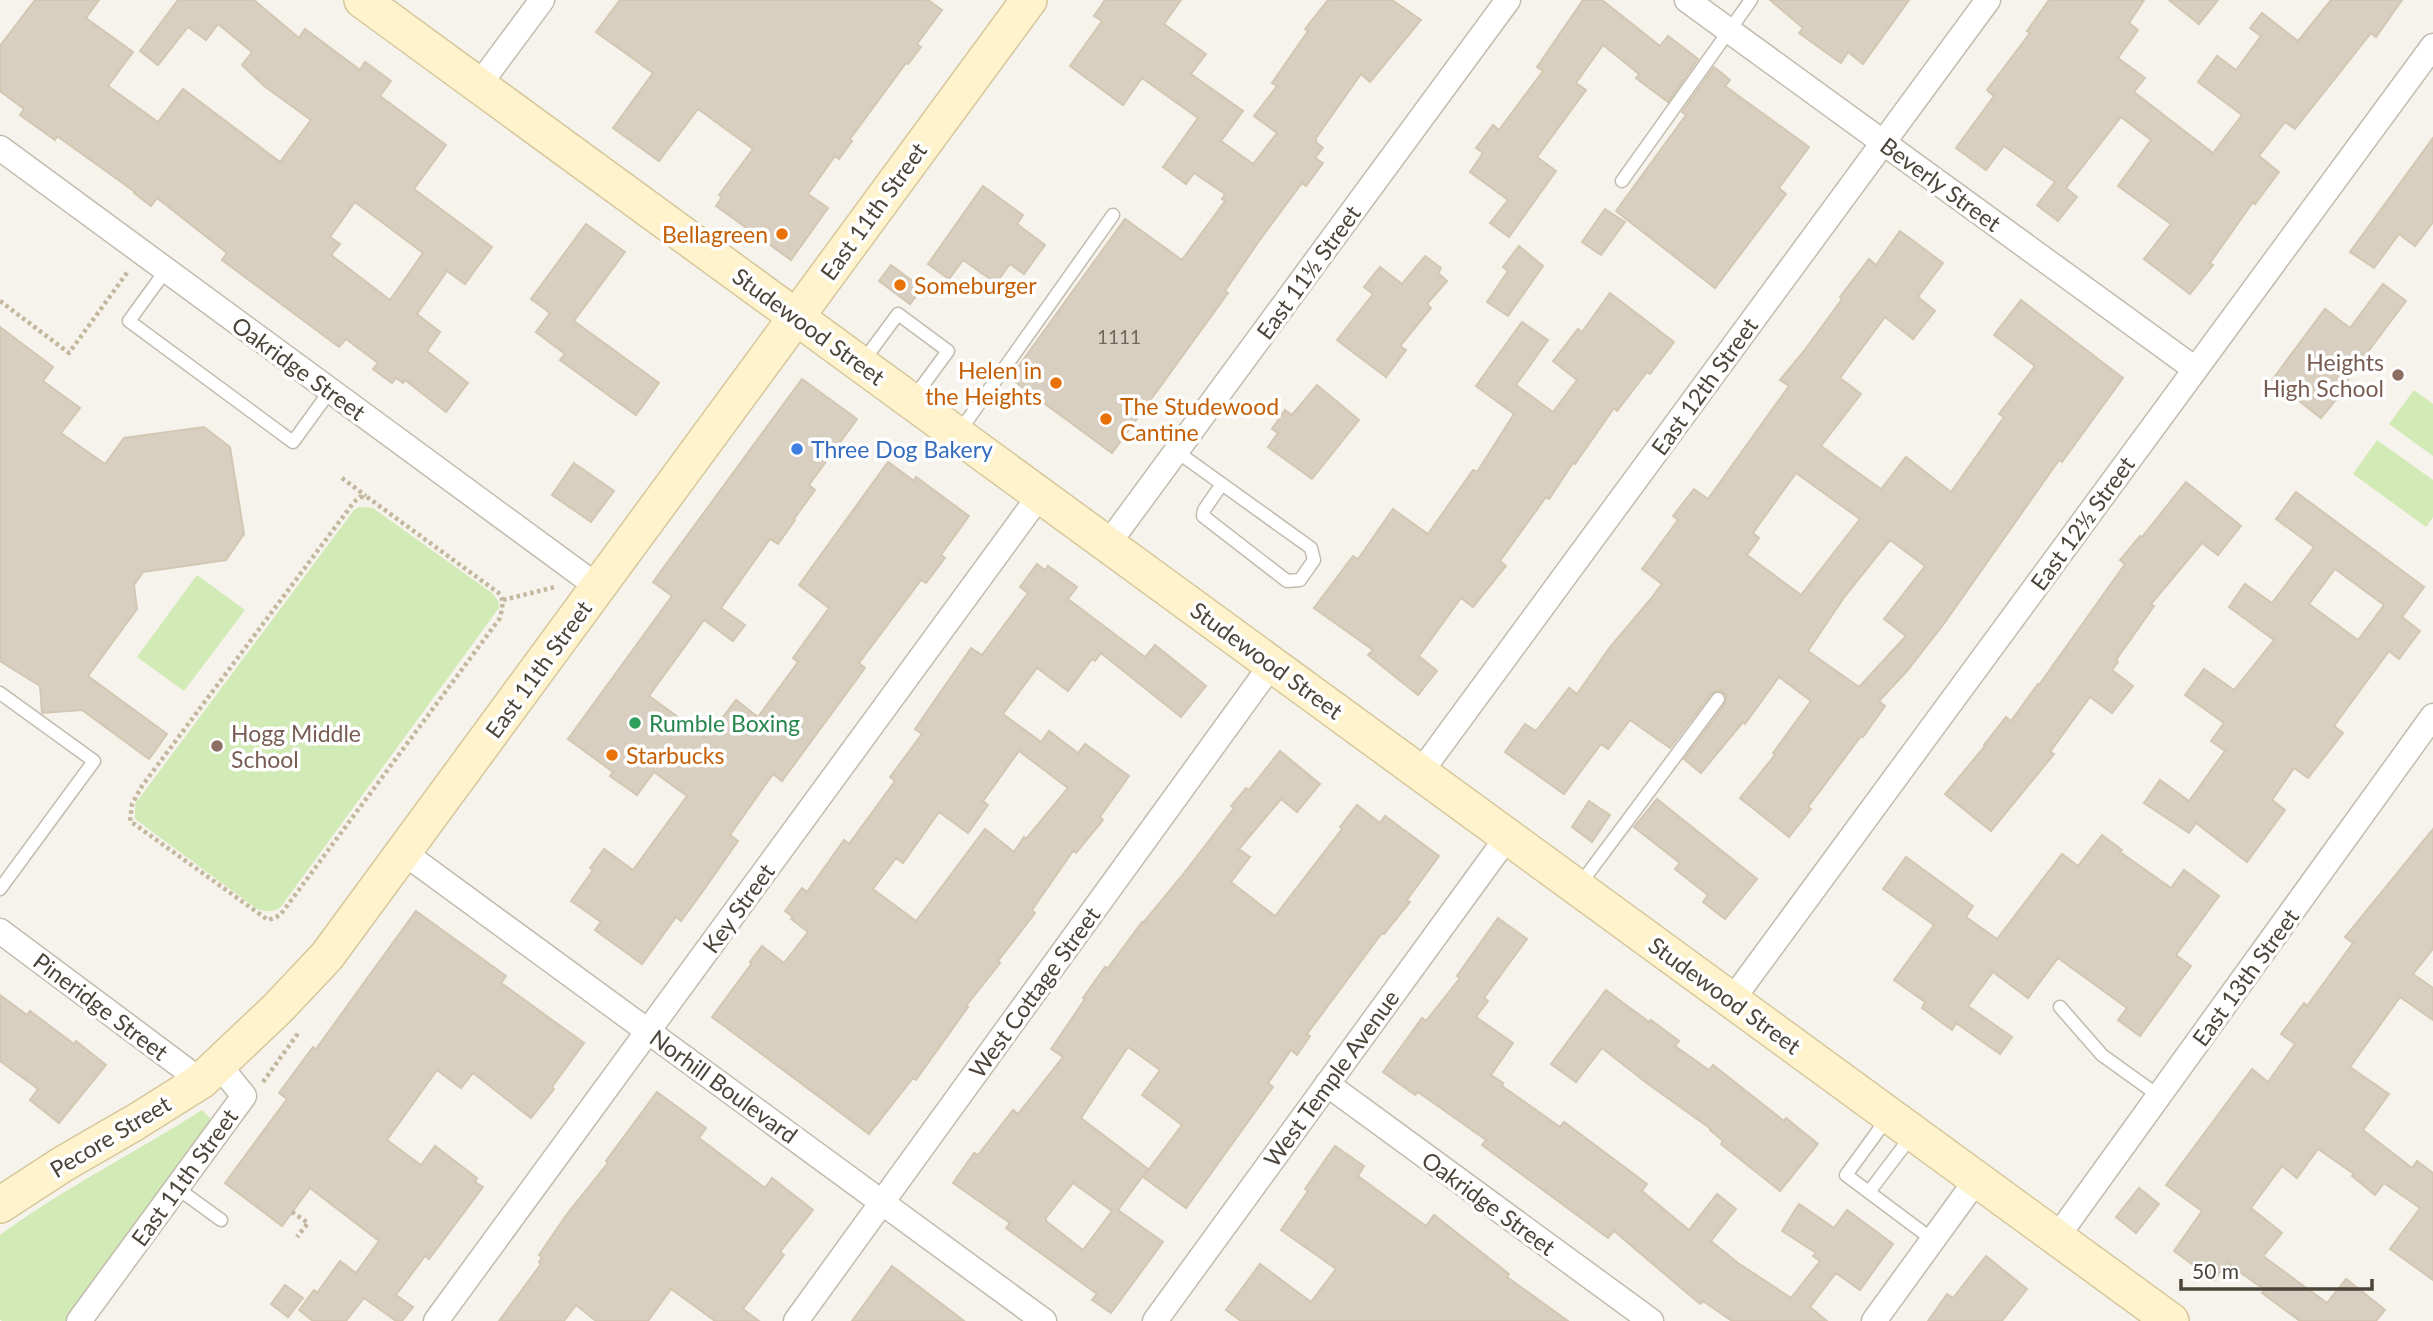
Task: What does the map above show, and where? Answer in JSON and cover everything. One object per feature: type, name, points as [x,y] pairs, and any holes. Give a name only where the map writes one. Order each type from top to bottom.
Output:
[{"type":"main road","name":"Studewood Street","points":[[362,0],[2171,1321]]},
{"type":"main road","name":"East 11th Street","points":[[210,1073],[278,1008],[327,956],[1029,0]]},
{"type":"main road","name":"Pecore Street","points":[[0,1205],[63,1164],[134,1124],[210,1073]]},
{"type":"street","points":[[479,85],[542,0]]},
{"type":"street","name":"East 11½ Street","points":[[1108,544],[1508,0]]},
{"type":"street","name":"Beverly Street","points":[[1687,0],[2195,369]]},
{"type":"street","name":"East 12th Street","points":[[1420,773],[1988,0]]},
{"type":"street","name":"East 12½ Street","points":[[1732,1000],[2433,46]]},
{"type":"street","name":"Oakridge Street","points":[[0,148],[598,587]]},
{"type":"street","name":"Key Street","points":[[436,1321],[1040,495]]},
{"type":"street","name":"West Cottage Street","points":[[796,1321],[1272,664]]},
{"type":"street","name":"East 13th Street","points":[[2057,1237],[2433,716]]},
{"type":"street","name":"West Temple Avenue","points":[[1155,1321],[1508,836]]},
{"type":"street","name":"Norhill Boulevard","points":[[403,852],[1044,1321]]},
{"type":"street","name":"Pineridge Street","points":[[0,931],[210,1073]]},
{"type":"street","name":"East 11th Street","points":[[79,1321],[244,1096],[210,1073]]},
{"type":"street","name":"Oakridge Street","points":[[1326,1084],[1651,1321]]},
{"type":"street","points":[[1874,1321],[1977,1180]]},
{"type":"lane","points":[[1622,181],[1751,0]]},
{"type":"lane","points":[[957,434],[1113,215]]},
{"type":"lane","points":[[166,270],[129,321],[293,442],[330,391]]},
{"type":"lane","points":[[861,364],[898,314],[948,351],[911,401]]},
{"type":"lane","points":[[1176,451],[1222,484],[1311,548],[1314,560],[1300,580],[1287,581],[1203,516],[1204,510],[1222,484]]},
{"type":"lane","points":[[0,692],[94,761],[0,889]]},
{"type":"lane","points":[[1578,887],[1717,699]]},
{"type":"lane","points":[[2060,1007],[2102,1055],[2159,1096]]},
{"type":"lane","points":[[1902,1124],[1846,1175],[1933,1240]]},
{"type":"lane","points":[[1869,1192],[1902,1124]]},
{"type":"lane","points":[[177,1188],[221,1220]]},
{"type":"path","points":[[0,301],[69,353],[142,253]]},
{"type":"path","points":[[342,478],[500,594],[503,600],[500,618],[275,918],[268,920],[130,821],[135,795],[354,502],[367,497]]},
{"type":"path","points":[[503,600],[556,587]]},
{"type":"path","points":[[244,1096],[253,1096],[300,1031]]},
{"type":"path","points":[[292,1212],[307,1223],[297,1237]]},
{"type":"green space","points":[[2414,390],[2433,404],[2433,456],[2389,424]]},
{"type":"green space","points":[[2377,440],[2433,480],[2433,517],[2426,527],[2353,474]]},
{"type":"green space","points":[[359,507],[373,508],[492,593],[499,602],[499,608],[280,908],[272,911],[260,910],[135,819],[135,804],[354,510]]},
{"type":"green space","points":[[197,575],[245,610],[184,691],[137,657]]},
{"type":"green space","points":[[202,1110],[213,1121],[67,1321],[2,1321],[0,1235],[49,1202]]},
{"type":"building","points":[[35,0],[99,0],[86,18],[133,52],[108,86],[158,122],[183,89],[280,162],[311,120],[264,86],[242,65],[252,52],[218,24],[206,40],[188,27],[158,65],[140,51],[178,0],[254,0],[299,38],[305,29],[360,70],[365,62],[391,81],[380,96],[446,145],[414,189],[492,247],[465,284],[447,271],[417,314],[440,332],[427,351],[468,383],[446,412],[405,380],[403,383],[396,378],[392,383],[373,369],[378,363],[346,339],[339,347],[222,260],[227,253],[157,198],[151,206],[57,136],[55,140],[20,115],[24,109],[0,91],[0,46]],"holes":[[[355,202],[423,253],[390,300],[331,255],[340,244],[330,237]]]},
{"type":"building","points":[[620,0],[928,0],[942,10],[917,44],[921,47],[850,139],[852,141],[839,159],[835,156],[808,194],[828,208],[791,260],[716,206],[722,197],[719,195],[753,149],[698,109],[659,161],[613,128],[653,73],[596,32]]},
{"type":"building","points":[[1105,0],[1181,0],[1164,24],[1206,54],[1191,74],[1243,111],[1221,141],[1253,164],[1277,133],[1254,116],[1277,86],[1272,83],[1308,31],[1305,29],[1328,0],[1392,0],[1421,20],[1370,82],[1361,74],[1316,138],[1316,142],[1323,148],[1315,158],[1323,163],[1306,186],[1302,183],[1259,241],[1225,291],[1228,293],[1112,453],[1010,378],[1125,219],[1182,260],[1225,201],[1222,199],[1225,194],[1194,173],[1186,184],[1163,167],[1198,118],[1142,78],[1123,105],[1070,66],[1102,21],[1094,16]]},
{"type":"building","points":[[1583,0],[1602,0],[1660,46],[1668,36],[1698,59],[1668,102],[1636,78],[1639,74],[1603,45],[1576,83],[1586,90],[1537,157],[1556,171],[1509,237],[1490,223],[1508,200],[1470,172],[1483,153],[1476,148],[1493,125],[1499,130],[1543,71],[1537,67]]},
{"type":"building","points":[[1770,0],[1909,0],[1863,64],[1848,52],[1841,63],[1799,33],[1803,28]]},
{"type":"building","points":[[2049,0],[2144,0],[2129,23],[2138,30],[2118,58],[2145,78],[2134,92],[2213,153],[2242,115],[2198,82],[2217,56],[2236,70],[2261,36],[2250,28],[2262,13],[2298,41],[2331,0],[2402,0],[2376,37],[2371,33],[2295,129],[2285,122],[2259,156],[2279,172],[2255,204],[2253,202],[2210,263],[2213,265],[2190,294],[2144,259],[2171,224],[2118,186],[2151,140],[2121,117],[2066,188],[2077,197],[2058,221],[2037,205],[2055,182],[2004,146],[1986,170],[1956,148],[1994,96],[1987,90],[2030,33],[2027,31]]},
{"type":"building","points":[[2169,0],[2218,0],[2199,24]]},
{"type":"building","points":[[1714,67],[1730,80],[1725,86],[1809,147],[1779,188],[1786,194],[1715,288],[1616,211],[1686,115],[1682,112]]},
{"type":"building","points":[[2433,138],[2433,222],[2415,246],[2399,234],[2374,268],[2350,252]]},
{"type":"building","points":[[983,186],[1023,215],[1017,224],[1045,245],[1024,274],[1010,264],[996,283],[963,260],[949,279],[928,264]]},
{"type":"building","points":[[1605,209],[1625,222],[1601,255],[1582,242]]},
{"type":"building","points":[[586,224],[625,252],[574,321],[659,383],[636,415],[560,360],[565,354],[536,332],[550,313],[531,299]]},
{"type":"building","points":[[1900,231],[1943,263],[1918,297],[1935,311],[1913,339],[1885,317],[1840,378],[1861,394],[1821,446],[1881,489],[1906,457],[1951,492],[2004,417],[1999,414],[2035,366],[1994,335],[2021,300],[2123,378],[2062,462],[2059,460],[1943,625],[1879,701],[1885,706],[1808,807],[1811,809],[1789,837],[1740,798],[1775,755],[1773,753],[1811,701],[1779,677],[1745,724],[1743,722],[1701,773],[1684,759],[1725,704],[1726,695],[1720,690],[1711,694],[1670,748],[1630,720],[1608,749],[1601,744],[1564,794],[1505,752],[1525,724],[1536,731],[1569,688],[1577,694],[1610,647],[1662,584],[1642,569],[1678,520],[1673,516],[1694,489],[1708,499],[1789,386],[1780,380],[1804,351],[1869,259],[1876,265]],"holes":[[[1796,473],[1860,519],[1801,595],[1747,555],[1759,538],[1753,533]],[[1890,540],[1925,566],[1884,619],[1906,636],[1859,687],[1808,651],[1845,596]]]},
{"type":"building","points":[[1519,246],[1543,266],[1508,316],[1487,302],[1508,271],[1503,267]]},
{"type":"building","points":[[1425,256],[1441,268],[1438,273],[1447,281],[1427,304],[1431,308],[1400,346],[1406,350],[1386,377],[1337,340],[1373,294],[1364,287],[1380,267],[1402,284]]},
{"type":"building","name":"Someburger","points":[[891,265],[922,288],[910,304],[879,281]]},
{"type":"building","points":[[2383,284],[2406,301],[2345,384],[2347,386],[2321,418],[2272,380],[2325,309],[2350,328]]},
{"type":"building","points":[[1610,293],[1674,342],[1617,411],[1614,408],[1549,499],[1546,497],[1500,561],[1506,566],[1473,607],[1461,598],[1419,656],[1437,671],[1418,695],[1368,655],[1373,650],[1314,608],[1353,556],[1358,559],[1393,509],[1428,534],[1473,470],[1477,472],[1514,414],[1476,386],[1522,322],[1548,340],[1516,385],[1553,412],[1577,380],[1553,361],[1578,329],[1582,332]]},
{"type":"building","points":[[0,327],[53,367],[43,381],[80,408],[61,433],[105,464],[124,438],[204,427],[230,447],[244,534],[226,560],[143,572],[134,585],[137,609],[88,676],[167,734],[149,759],[82,710],[42,713],[40,686],[0,661]]},
{"type":"building","points":[[802,379],[857,419],[809,485],[815,490],[778,544],[770,539],[721,608],[745,625],[733,641],[704,620],[649,696],[707,738],[736,700],[758,717],[798,662],[793,658],[829,608],[799,585],[888,462],[914,481],[916,477],[969,516],[941,555],[945,558],[926,583],[921,580],[859,663],[865,668],[782,781],[773,774],[730,835],[738,841],[703,891],[681,921],[676,917],[642,964],[595,930],[601,922],[571,901],[604,849],[633,870],[687,796],[654,772],[637,795],[610,776],[613,772],[568,739],[672,596],[653,582]]},
{"type":"building","points":[[1317,385],[1359,420],[1312,479],[1268,447],[1278,433],[1272,429],[1285,410],[1292,415]]},
{"type":"building","points":[[574,463],[614,491],[591,522],[552,495]]},
{"type":"building","points":[[2186,482],[2241,526],[2218,555],[2202,543],[2151,604],[2154,606],[2116,660],[2118,662],[2112,670],[2133,686],[2112,713],[2090,697],[2050,752],[2054,754],[1991,831],[1945,794],[2006,717],[2011,721],[2039,685],[2125,564],[2120,560]]},
{"type":"building","points":[[2296,492],[2424,587],[2402,617],[2420,631],[2399,659],[2389,651],[2334,726],[2343,733],[2308,778],[2294,768],[2272,800],[2285,810],[2247,862],[2196,823],[2189,833],[2144,803],[2160,780],[2189,801],[2225,751],[2211,741],[2224,723],[2185,695],[2204,669],[2234,690],[2274,640],[2229,607],[2245,584],[2272,603],[2314,547],[2276,519]],"holes":[[[2335,569],[2384,605],[2358,640],[2309,604]]]},
{"type":"building","points":[[1037,564],[1045,570],[1048,566],[1077,587],[1068,599],[1145,657],[1155,645],[1206,686],[1181,717],[1101,653],[1095,661],[1092,659],[1068,691],[1037,668],[1003,714],[1041,742],[1049,731],[1078,753],[1085,744],[1129,776],[1100,817],[1103,820],[1076,853],[1073,851],[1032,910],[1035,913],[998,961],[1000,963],[966,1006],[968,1007],[916,1080],[913,1078],[869,1134],[712,1017],[762,946],[784,963],[808,932],[785,911],[802,888],[807,892],[844,840],[849,844],[895,781],[890,777],[922,734],[915,729],[971,648],[982,655],[1028,593],[1020,587]],"holes":[[[1019,751],[1068,788],[1014,852],[985,829],[916,921],[873,889],[896,858],[903,863],[939,812],[968,833],[988,805],[983,801]]]},
{"type":"building","points":[[1280,751],[1320,784],[1297,812],[1281,799],[1239,849],[1250,857],[1231,882],[1275,916],[1342,829],[1340,827],[1357,805],[1380,823],[1385,816],[1439,856],[1407,900],[1410,902],[1384,934],[1382,933],[1307,1034],[1310,1036],[1297,1055],[1291,1050],[1268,1083],[1273,1087],[1186,1208],[1143,1177],[1182,1125],[1142,1095],[1160,1070],[1128,1047],[1081,1118],[1148,1169],[1118,1210],[1163,1242],[1111,1313],[1092,1300],[1097,1294],[1006,1228],[1010,1223],[953,1183],[974,1153],[978,1155],[1013,1110],[1018,1114],[1063,1057],[1051,1049],[1085,999],[1083,998],[1105,967],[1108,968],[1142,922],[1181,877],[1234,808],[1231,806],[1246,788],[1249,790]],"holes":[[[1073,1183],[1112,1211],[1083,1250],[1046,1221]]]},
{"type":"building","points":[[1657,799],[1757,879],[1725,919],[1703,902],[1708,895],[1675,869],[1680,863],[1634,827]]},
{"type":"building","points":[[1589,801],[1610,815],[1592,842],[1572,827]]},
{"type":"building","points":[[2433,829],[2433,949],[2413,974],[2433,988],[2433,1020],[2400,997],[2350,1067],[2389,1094],[2363,1130],[2412,1168],[2417,1161],[2433,1173],[2433,1280],[2390,1249],[2420,1208],[2384,1183],[2375,1195],[2352,1176],[2354,1174],[2318,1149],[2297,1178],[2282,1166],[2251,1208],[2282,1233],[2263,1256],[2327,1303],[2346,1279],[2385,1310],[2376,1321],[2300,1321],[2262,1293],[2265,1290],[2227,1263],[2214,1280],[2174,1251],[2202,1211],[2166,1185],[2252,1069],[2268,1082],[2295,1044],[2281,1034],[2304,1003],[2307,1006],[2353,943],[2345,937]]},
{"type":"building","points":[[2102,835],[2122,850],[2120,852],[2171,888],[2184,870],[2219,896],[2176,955],[2191,966],[2140,1036],[2118,1020],[2127,1008],[2058,958],[2028,998],[1993,972],[1968,1006],[2012,1037],[2000,1054],[1956,1023],[1952,1030],[1922,1008],[1925,1002],[1894,980],[1934,925],[1883,889],[1906,857],[1973,906],[1966,917],[1997,939],[2062,854],[2078,866]]},
{"type":"building","points":[[416,911],[506,976],[501,983],[584,1043],[531,1118],[473,1073],[461,1088],[437,1070],[387,1140],[421,1165],[435,1146],[477,1178],[475,1182],[483,1187],[429,1259],[425,1256],[396,1295],[413,1307],[402,1321],[396,1321],[364,1298],[346,1321],[313,1321],[299,1310],[314,1290],[317,1293],[340,1261],[356,1273],[379,1241],[310,1188],[282,1226],[225,1183],[287,1099],[279,1093],[313,1047],[316,1049]]},
{"type":"building","points":[[1498,918],[1527,939],[1484,998],[1488,1001],[1476,1017],[1513,1043],[1491,1075],[1503,1083],[1502,1086],[1560,1127],[1564,1122],[1647,1184],[1642,1191],[1689,1230],[1717,1194],[1736,1209],[1711,1241],[1738,1263],[1791,1298],[1820,1261],[1813,1256],[1816,1253],[1782,1231],[1799,1204],[1834,1228],[1847,1210],[1893,1244],[1860,1290],[1836,1273],[1810,1307],[1827,1321],[1732,1321],[1703,1301],[1700,1304],[1614,1231],[1608,1238],[1482,1145],[1486,1140],[1418,1092],[1415,1095],[1383,1072],[1422,1018],[1426,1021],[1460,978],[1457,976]]},
{"type":"building","points":[[1606,990],[1679,1041],[1675,1046],[1709,1070],[1713,1065],[1818,1144],[1780,1191],[1721,1144],[1723,1141],[1711,1129],[1602,1048],[1576,1082],[1551,1064]]},
{"type":"building","points":[[0,995],[27,1015],[30,1011],[74,1044],[76,1041],[106,1065],[59,1123],[30,1100],[38,1089],[0,1061]]},
{"type":"building","points":[[657,1092],[706,1128],[699,1138],[765,1188],[772,1178],[813,1210],[780,1252],[784,1255],[743,1309],[759,1321],[715,1321],[671,1289],[648,1321],[596,1321],[576,1305],[564,1321],[499,1321],[541,1264],[539,1262],[542,1257],[539,1255],[567,1214],[608,1163],[606,1161]]},
{"type":"building","points":[[1335,1146],[1364,1166],[1358,1176],[1426,1226],[1434,1215],[1509,1274],[1507,1277],[1568,1321],[1241,1321],[1226,1310],[1260,1264],[1311,1302],[1336,1269],[1281,1230]]},
{"type":"building","points":[[2139,1188],[2159,1204],[2136,1233],[2116,1217]]},
{"type":"building","points":[[1986,1256],[2027,1289],[2002,1321],[1928,1321],[1947,1294],[1953,1298]]},
{"type":"building","points":[[892,1266],[964,1321],[852,1321]]},
{"type":"building","points":[[285,1285],[303,1298],[288,1317],[271,1304]]},
{"type":"place","name":"Bellagreen","points":[[782,234]]},
{"type":"place","name":"Someburger","points":[[900,285]]},
{"type":"place","name":"Heights High School","points":[[2398,375]]},
{"type":"place","name":"Helen in the Heights","points":[[1056,383]]},
{"type":"place","name":"The Studewood Cantine","points":[[1106,419]]},
{"type":"place","name":"Three Dog Bakery","points":[[797,449]]},
{"type":"place","name":"Rumble Boxing","points":[[635,723]]},
{"type":"place","name":"Hogg Middle School","points":[[217,746]]},
{"type":"place","name":"Starbucks","points":[[612,755]]}]
